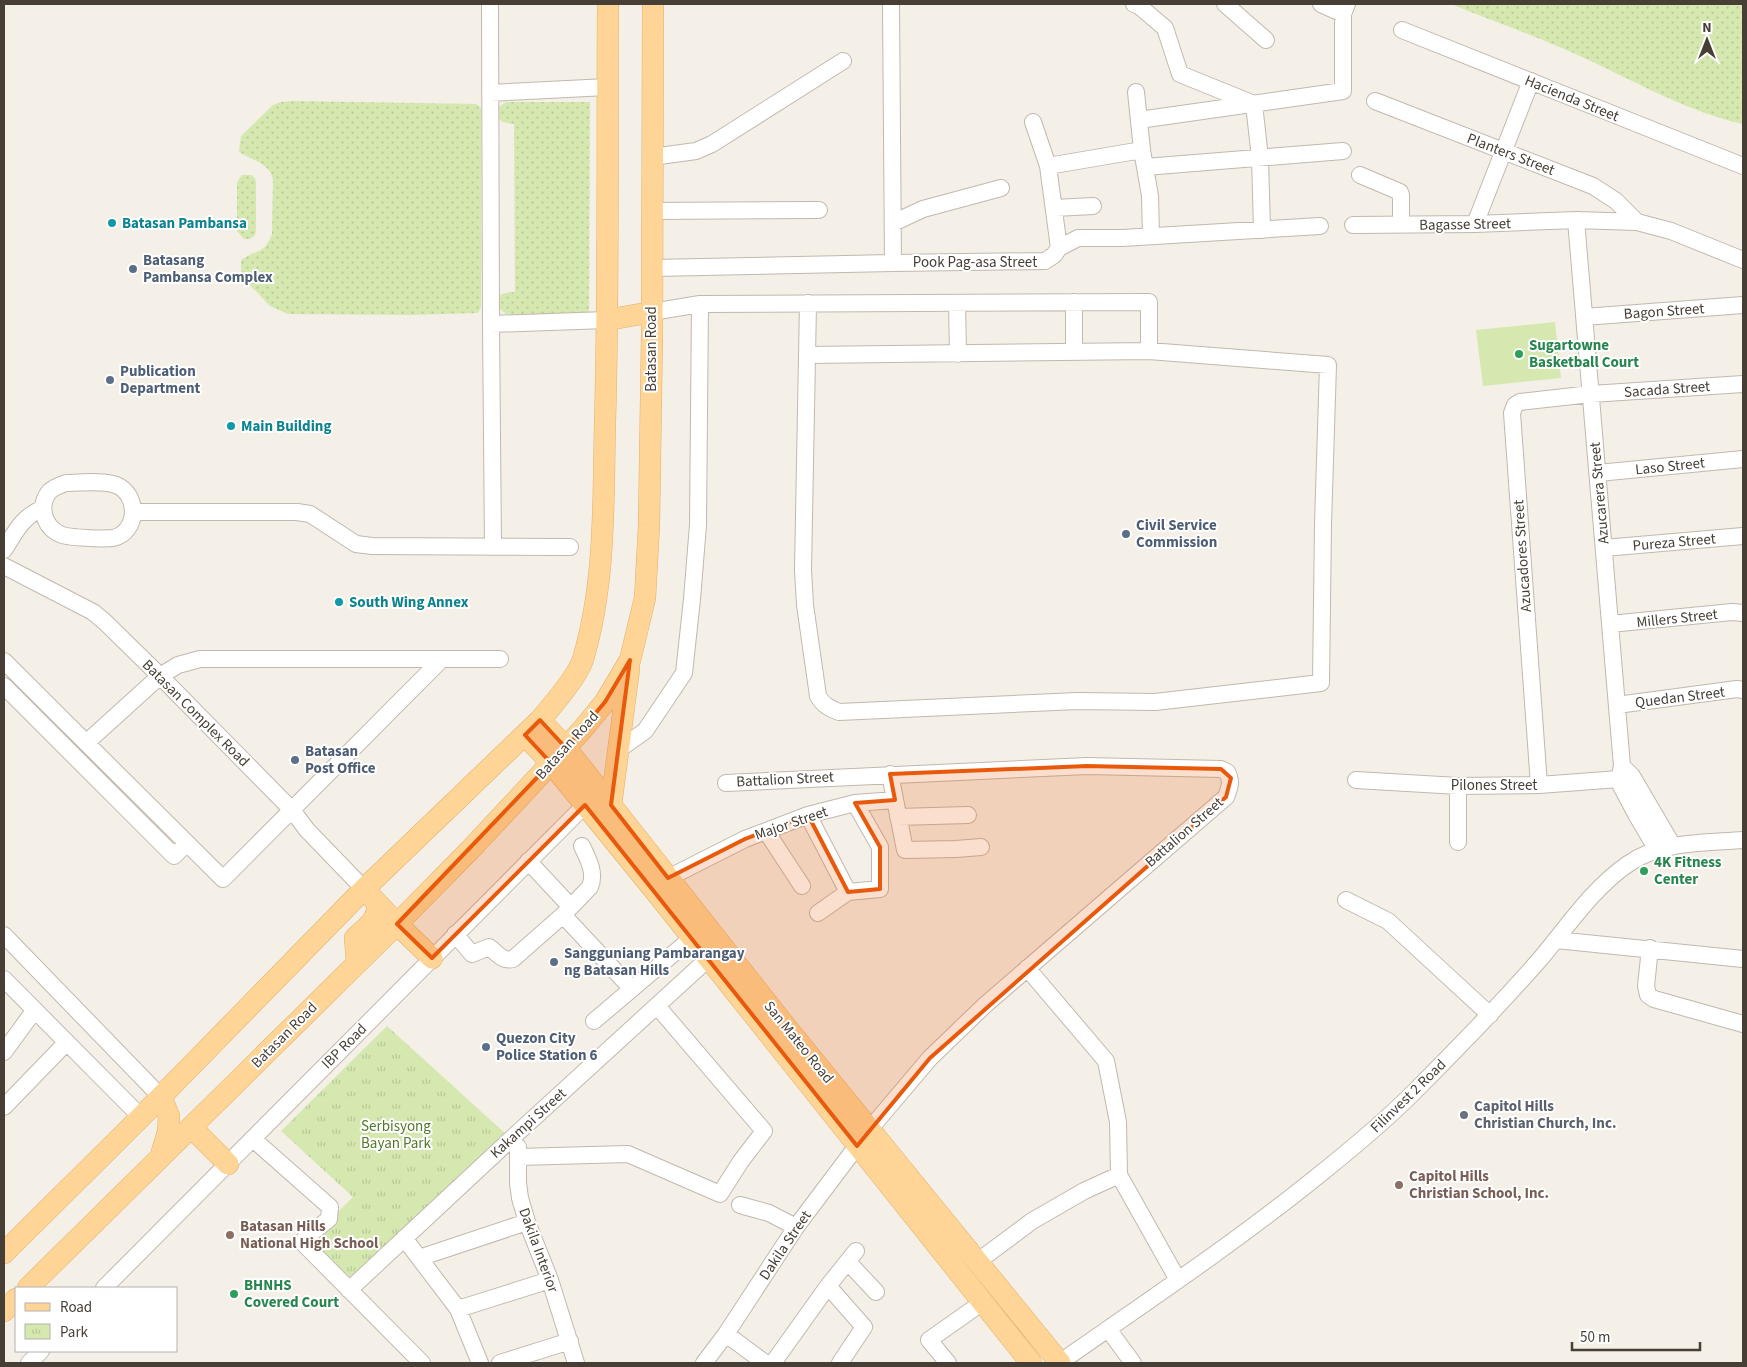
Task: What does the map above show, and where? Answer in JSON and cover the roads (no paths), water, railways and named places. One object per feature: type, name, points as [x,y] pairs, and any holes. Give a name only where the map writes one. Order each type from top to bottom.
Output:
[{"type":"main road","points":[[4,1253],[161,1097],[371,896],[540,720],[560,696],[583,661],[597,597],[602,550],[608,320],[608,4]]},
{"type":"main road","name":"Batasan Road","points":[[29,1287],[470,850],[566,748],[605,702],[630,660],[645,598],[650,525],[653,4]]},
{"type":"main road","points":[[608,320],[652,312]]},
{"type":"main road","points":[[611,805],[630,660]]},
{"type":"main road","name":"San Mateo Road","points":[[540,720],[566,748],[668,878],[983,1302],[1031,1363]]},
{"type":"main road","name":"San Mateo Road","points":[[525,735],[551,763],[709,958],[863,1138],[978,1262],[1059,1363]]},
{"type":"main road","points":[[371,896],[432,958]]},
{"type":"main road","points":[[357,963],[355,938],[374,920],[378,911],[371,896]]},
{"type":"main road","points":[[160,1157],[168,1132],[169,1116],[161,1097]]},
{"type":"main road","points":[[191,1126],[228,1164]]},
{"type":"main road","points":[[4,1311],[15,1300]]},
{"type":"street","points":[[490,4],[490,324],[493,547]]},
{"type":"street","points":[[891,4],[893,262]]},
{"type":"street","points":[[1134,4],[1165,28],[1180,74],[1254,104]]},
{"type":"street","points":[[1225,4],[1266,40]]},
{"type":"street","points":[[1139,120],[1343,91],[1345,9],[1321,4]]},
{"type":"street","name":"Hacienda Street","points":[[1402,30],[1743,166]]},
{"type":"street","points":[[652,157],[696,152],[712,144],[843,62]]},
{"type":"street","points":[[1475,224],[1531,81]]},
{"type":"street","points":[[490,93],[608,87]]},
{"type":"street","points":[[1136,92],[1142,150],[1150,196],[1151,236]]},
{"type":"street","name":"Planters Street","points":[[1376,101],[1593,186],[1616,200],[1636,222]]},
{"type":"street","points":[[1254,104],[1260,158],[1262,230]]},
{"type":"street","points":[[1034,122],[1048,166],[1059,248]]},
{"type":"street","points":[[1048,166],[1142,150]]},
{"type":"street","points":[[1145,167],[1343,152]]},
{"type":"street","points":[[1360,175],[1400,192],[1401,225]]},
{"type":"street","points":[[893,223],[923,209],[1000,188]]},
{"type":"street","points":[[1055,208],[1093,206]]},
{"type":"street","points":[[651,211],[819,210]]},
{"type":"street","points":[[1576,220],[1636,222],[1671,231],[1743,260]]},
{"type":"street","name":"Bagasse Street","points":[[1353,225],[1475,224],[1576,220]]},
{"type":"street","name":"Azucarera Street","points":[[1576,220],[1624,774],[1628,801],[1665,848]]},
{"type":"street","name":"Pook Pag-asa Street","points":[[652,268],[893,262],[1045,261],[1054,255],[1059,248],[1078,238],[1151,236],[1320,226]]},
{"type":"street","points":[[1074,302],[1074,352]]},
{"type":"street","points":[[652,312],[700,304],[1149,302],[1149,351]]},
{"type":"street","points":[[807,355],[1149,351],[1328,365],[1321,683],[1155,702],[1077,701],[839,712],[828,708],[818,696],[804,588],[807,355],[808,303]]},
{"type":"street","points":[[957,303],[958,354]]},
{"type":"street","points":[[618,750],[644,731],[684,673],[698,525],[700,304]]},
{"type":"street","name":"Bagon Street","points":[[1584,317],[1743,305]]},
{"type":"street","points":[[490,324],[608,320]]},
{"type":"street","name":"Sacada Street","points":[[1591,394],[1743,384]]},
{"type":"street","name":"Azucadores Street","points":[[1539,785],[1512,412],[1515,405],[1520,402],[1591,394]]},
{"type":"street","name":"Laso Street","points":[[1598,473],[1743,459]]},
{"type":"street","points":[[66,483],[107,483],[123,489],[133,504],[134,512],[132,521],[127,528],[113,538],[70,537],[61,536],[48,524],[44,517],[43,508],[45,499],[56,486],[66,483]]},
{"type":"street","points":[[4,550],[21,523],[30,514],[43,508]]},
{"type":"street","points":[[134,512],[297,512],[310,514],[356,544],[372,546],[570,547]]},
{"type":"street","name":"Pureza Street","points":[[1604,548],[1743,536]]},
{"type":"street","name":"Batasan Complex Road","points":[[6,571],[93,612],[106,622],[292,810],[307,830],[371,896]]},
{"type":"street","name":"Millers Street","points":[[1610,624],[1732,612],[1743,613]]},
{"type":"street","points":[[86,743],[160,676],[178,666],[200,659],[500,659]]},
{"type":"street","points":[[4,661],[223,879],[442,659]]},
{"type":"street","points":[[4,686],[174,856],[186,844]]},
{"type":"street","name":"Quedan Street","points":[[1617,705],[1737,689],[1743,690]]},
{"type":"street","name":"Battalion Street","points":[[726,782],[1087,766],[1221,769],[1227,772],[1230,778],[1230,787],[1226,797],[986,1005],[930,1058],[863,1138]]},
{"type":"street","points":[[890,774],[905,850],[956,849],[981,846]]},
{"type":"street","name":"Pilones Street","points":[[1356,780],[1458,786],[1539,785],[1624,774]]},
{"type":"street","points":[[1458,786],[1458,842]]},
{"type":"street","name":"Major Street","points":[[668,878],[745,840],[808,815],[855,803],[895,800]]},
{"type":"street","points":[[818,913],[848,892],[880,888],[880,847],[855,803]]},
{"type":"street","name":"IBP Road","points":[[105,1287],[585,805]]},
{"type":"street","points":[[808,815],[848,892]]},
{"type":"street","points":[[898,817],[968,815]]},
{"type":"street","points":[[766,831],[802,886]]},
{"type":"street","name":"Filinvest 2 Road","points":[[1059,1363],[1178,1280],[1297,1193],[1368,1136],[1490,1015],[1601,887],[1628,864],[1665,848],[1743,840]]},
{"type":"street","points":[[455,934],[472,954],[489,948],[503,958],[513,959],[567,911],[590,887],[592,882],[590,865],[582,846]]},
{"type":"street","points":[[528,862],[631,988]]},
{"type":"street","points":[[1346,900],[1388,921],[1490,1015]]},
{"type":"street","points":[[4,935],[161,1097]]},
{"type":"street","points":[[594,1021],[693,937]]},
{"type":"street","points":[[1556,940],[1650,948],[1743,959]]},
{"type":"street","points":[[1650,948],[1646,986],[1648,995],[1654,999],[1743,1024]]},
{"type":"street","name":"Kakampi Street","points":[[349,1290],[709,958]]},
{"type":"street","points":[[1028,968],[1106,1061],[1118,1122],[1119,1175],[1178,1280]]},
{"type":"street","points":[[5,984],[141,1117]]},
{"type":"street","points":[[518,1157],[628,1154],[720,1194],[764,1131],[657,1006]]},
{"type":"street","points":[[4,1052],[34,1011]]},
{"type":"street","points":[[4,1108],[66,1042]]},
{"type":"street","name":"Dakila Interior","points":[[512,1138],[518,1145],[520,1198],[527,1222],[550,1280],[576,1363]]},
{"type":"street","name":"Dakila Street","points":[[704,1363],[726,1334],[796,1227],[863,1138]]},
{"type":"street","points":[[253,1139],[330,1208],[329,1219],[305,1238],[303,1243],[422,1363]]},
{"type":"street","points":[[978,1262],[1032,1221],[1084,1191],[1119,1175]]},
{"type":"street","points":[[740,1206],[769,1213],[796,1227]]},
{"type":"street","points":[[420,1258],[527,1222]]},
{"type":"street","points":[[404,1238],[458,1309],[480,1363]]},
{"type":"street","points":[[773,1363],[852,1256],[876,1292]]},
{"type":"street","points":[[458,1309],[550,1280]]},
{"type":"street","points":[[828,1286],[864,1327],[840,1363]]},
{"type":"street","points":[[948,1363],[929,1340],[983,1302]]},
{"type":"street","points":[[1108,1329],[1132,1363]]},
{"type":"street","points":[[726,1334],[765,1363]]},
{"type":"street","points":[[500,1363],[570,1341]]},
{"type":"street","points":[[29,1363],[40,1352]]},
{"type":"place","name":"Batasan Pambansa","points":[[112,223]]},
{"type":"place","name":"Batasang Pambansa Complex","points":[[133,269]]},
{"type":"place","name":"Sugartowne Basketball Court","points":[[1519,354]]},
{"type":"place","name":"Publication Department","points":[[110,380]]},
{"type":"place","name":"Main Building","points":[[231,426]]},
{"type":"place","name":"Civil Service Commission","points":[[1126,534]]},
{"type":"place","name":"South Wing Annex","points":[[339,602]]},
{"type":"place","name":"Batasan Post Office","points":[[295,760]]},
{"type":"place","name":"4K Fitness Center","points":[[1644,871]]},
{"type":"place","name":"Sangguniang Pambarangay ng Batasan Hills","points":[[554,962]]},
{"type":"place","name":"Quezon City Police Station 6","points":[[486,1047]]},
{"type":"place","name":"Capitol Hills Christian Church, Inc.","points":[[1464,1115]]},
{"type":"place","name":"Capitol Hills Christian School, Inc.","points":[[1399,1185]]},
{"type":"place","name":"Batasan Hills National High School","points":[[230,1235]]},
{"type":"place","name":"BHNHS Covered Court","points":[[234,1294]]},
{"type":"park label","name":"Serbisyong Bayan Park","points":[[396,1134]]}]
